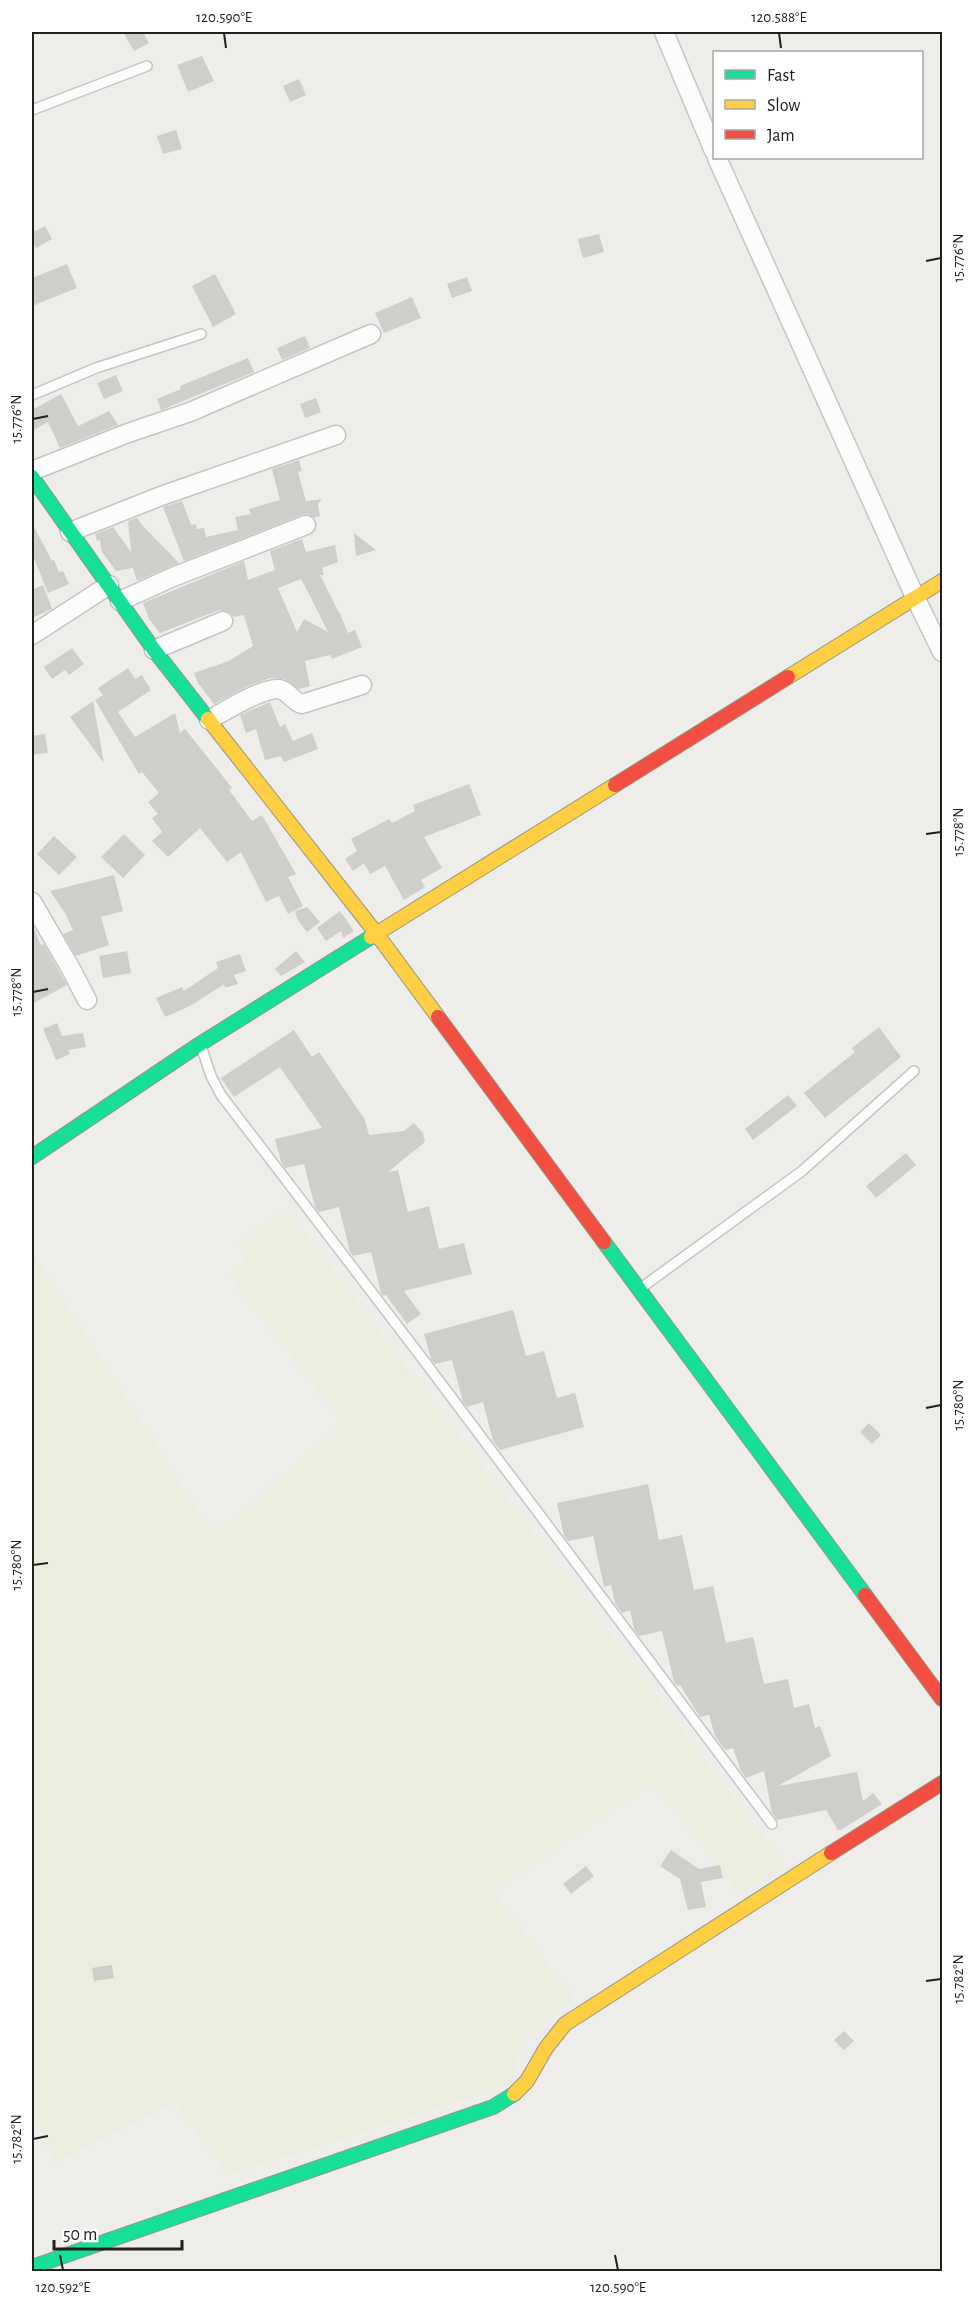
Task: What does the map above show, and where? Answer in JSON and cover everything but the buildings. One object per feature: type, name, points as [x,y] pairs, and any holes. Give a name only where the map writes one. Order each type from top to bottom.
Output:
[{"type":"street","points":[[664,32],[713,149]]},
{"type":"street","points":[[717,159],[942,652]]},
{"type":"street","points":[[32,471],[128,433],[190,412],[371,334]]},
{"type":"street","points":[[70,532],[160,496],[336,435]]},
{"type":"street","points":[[32,477],[153,650],[376,933],[942,1699]]},
{"type":"street","points":[[120,601],[173,577],[306,525]]},
{"type":"street","points":[[32,1157],[200,1044],[942,581]]},
{"type":"street","points":[[32,635],[109,585]]},
{"type":"street","points":[[153,650],[223,621]]},
{"type":"street","points":[[209,720],[265,691],[279,689],[285,691],[296,702],[302,704],[362,685]]},
{"type":"street","points":[[32,902],[87,1000]]},
{"type":"street","points":[[32,2267],[493,2107],[511,2097],[527,2081],[546,2048],[565,2024],[942,1783]]},
{"type":"lane","points":[[32,110],[147,66]]},
{"type":"lane","points":[[32,395],[96,368],[201,334]]},
{"type":"lane","points":[[200,1044],[221,1095],[772,1824]]},
{"type":"lane","points":[[640,1289],[802,1171],[914,1071]]},
{"type":"shaded area","points":[[287,1209],[785,1865],[740,1895],[654,1782],[493,1891],[573,1998],[523,2039],[511,2085],[228,2175],[175,2102],[56,2162],[32,2113],[32,1251],[214,1536],[344,1424],[230,1276],[247,1260],[238,1244]]},
{"type":"traffic: fast","points":[[32,477],[154,650],[208,719]]},
{"type":"traffic: fast","points":[[32,1157],[200,1044],[371,937]]},
{"type":"traffic: fast","points":[[604,1242],[865,1595]]},
{"type":"traffic: fast","points":[[32,2267],[493,2107],[514,2094]]},
{"type":"traffic: slow","points":[[788,677],[942,581]]},
{"type":"traffic: slow","points":[[208,719],[376,933],[438,1017]]},
{"type":"traffic: slow","points":[[371,937],[615,785]]},
{"type":"traffic: slow","points":[[514,2094],[527,2081],[546,2048],[565,2024],[831,1853]]},
{"type":"traffic: jam","points":[[615,785],[788,677]]},
{"type":"traffic: jam","points":[[438,1017],[604,1242]]},
{"type":"traffic: jam","points":[[865,1595],[942,1699]]},
{"type":"traffic: jam","points":[[831,1853],[942,1783]]}]
